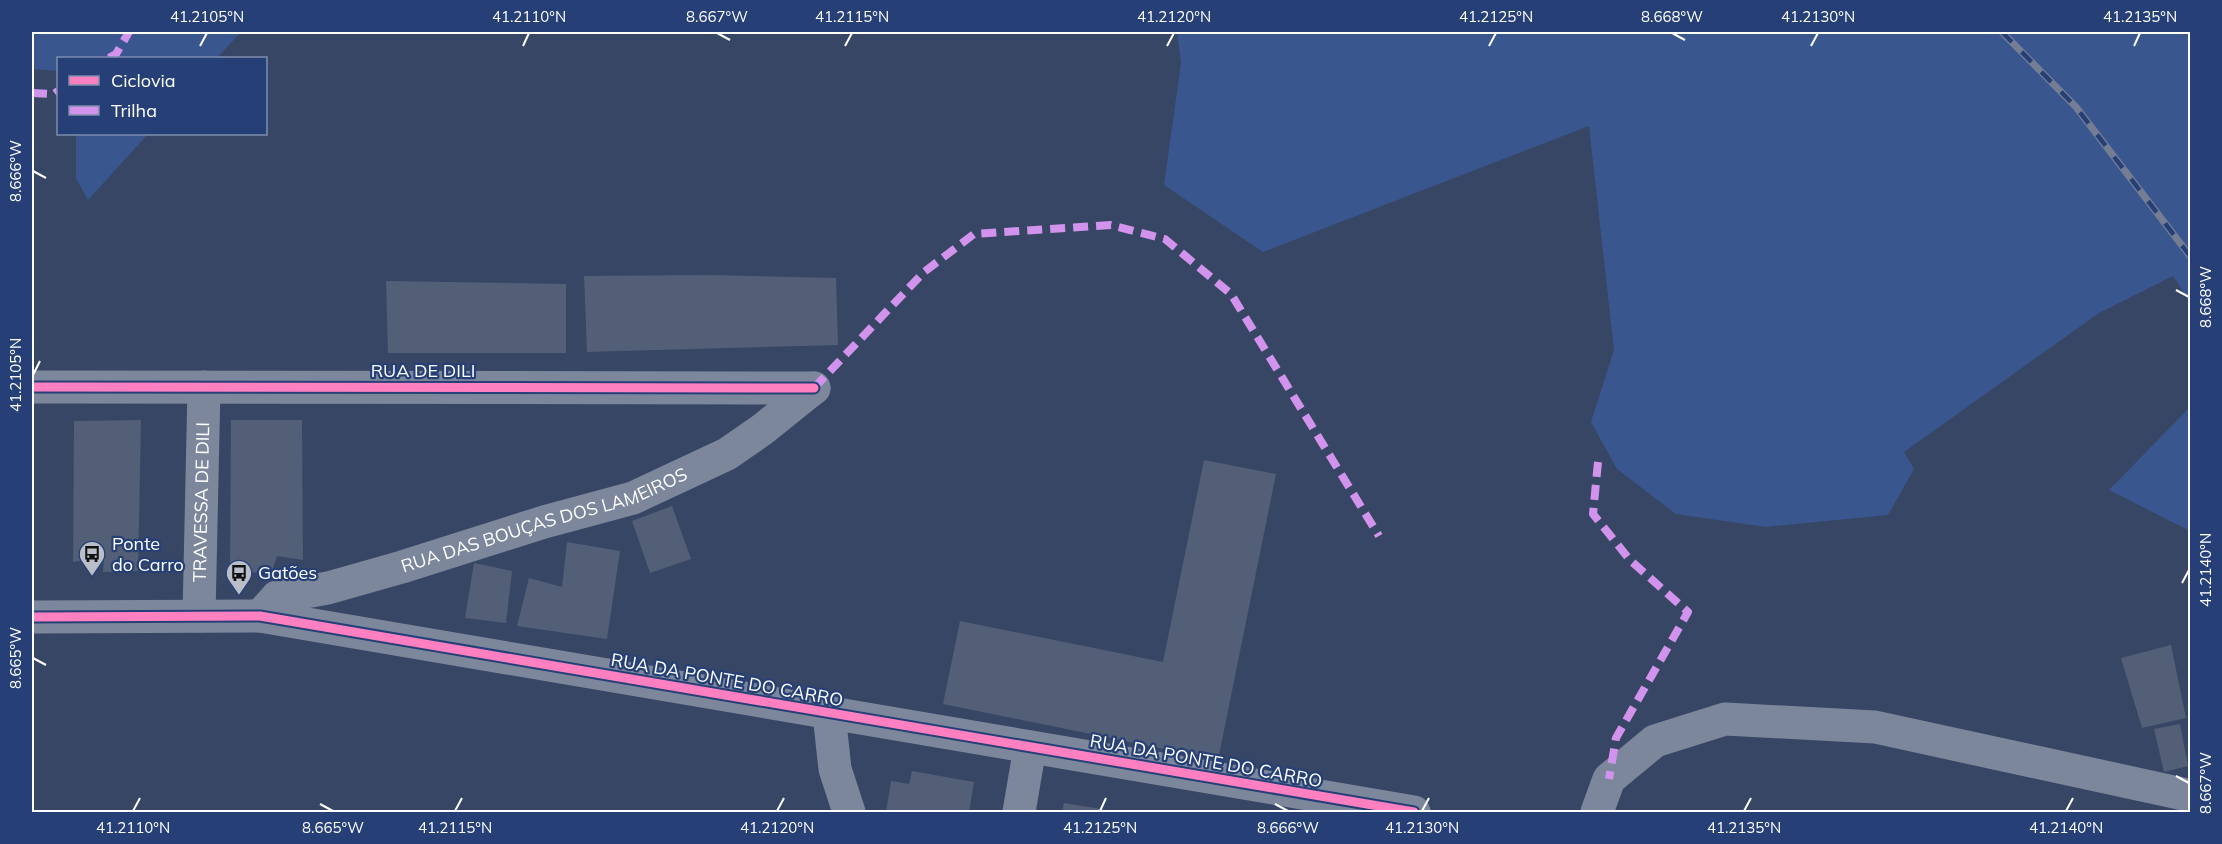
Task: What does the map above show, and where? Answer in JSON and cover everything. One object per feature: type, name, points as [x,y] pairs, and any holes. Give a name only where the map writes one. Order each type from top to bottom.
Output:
[{"type":"street","name":"RUA DE DILI","points":[[32,387],[814,388]]},
{"type":"street","name":"TRAVESSA DE DILI","points":[[199,616],[204,387]]},
{"type":"street","name":"RUA DAS BOUÇAS DOS LAMEIROS","points":[[260,616],[277,597],[328,588],[543,522],[633,498],[727,454],[763,429],[814,388]]},
{"type":"street","name":"RUA DA PONTE DO CARRO","points":[[32,617],[260,616],[1414,813]]},
{"type":"street","points":[[829,714],[835,769],[849,813]]},
{"type":"street","points":[[1597,813],[1609,779],[1655,741],[1725,720],[1875,727],[2183,794]]},
{"type":"street","points":[[1019,813],[1030,747]]},
{"type":"shaded area","points":[[32,32],[241,32],[218,57],[57,57],[57,71],[32,69]]},
{"type":"shaded area","points":[[1177,32],[2190,32],[2190,302],[2173,276],[2099,313],[1904,452],[1914,469],[1888,515],[1766,527],[1676,514],[1617,469],[1591,422],[1614,350],[1589,126],[1263,252],[1164,185],[1181,63]]},
{"type":"shaded area","points":[[76,135],[147,135],[88,200],[76,178]]},
{"type":"shaded area","points":[[2190,407],[2190,531],[2109,490]]},
{"type":"building","points":[[710,275],[836,278],[838,345],[587,352],[584,276]]},
{"type":"building","points":[[386,281],[566,284],[566,353],[388,353]]},
{"type":"building","points":[[141,420],[138,571],[103,572],[104,556],[73,562],[74,421]]},
{"type":"building","points":[[231,420],[302,420],[303,560],[277,556],[271,574],[230,570]]},
{"type":"building","points":[[1204,460],[1276,474],[1218,760],[943,704],[960,621],[1163,662]]},
{"type":"building","points":[[672,506],[691,559],[650,573],[632,521]]},
{"type":"building","points":[[567,542],[620,551],[607,639],[517,626],[529,578],[562,587]]},
{"type":"building","points":[[474,563],[512,571],[506,623],[465,618]]},
{"type":"building","points":[[2171,645],[2186,718],[2142,728],[2121,658]]},
{"type":"building","points":[[2180,724],[2188,766],[2164,772],[2154,729]]},
{"type":"building","points":[[912,771],[974,782],[969,812],[886,812],[891,781],[909,784]]},
{"type":"building","points":[[1064,803],[1113,811],[1113,812],[1062,812]]},
{"type":"railway","points":[[2002,32],[2076,107],[2190,256]]},
{"type":"marked path","points":[[111,57],[116,54],[129,32]]},
{"type":"marked path","points":[[32,93],[54,94],[57,92]]},
{"type":"marked path","points":[[814,388],[924,272],[974,234],[1111,225],[1165,239],[1231,294],[1379,536]]},
{"type":"marked path","points":[[1598,462],[1593,514],[1630,560],[1688,612],[1616,738],[1609,779]]},
{"type":"cycle path","points":[[32,387],[814,388]]},
{"type":"cycle path","points":[[32,617],[260,616],[1414,812]]},
{"type":"place","name":"Ponte do Carro","points":[[92,577]]},
{"type":"place","name":"Gatões","points":[[239,596]]}]
